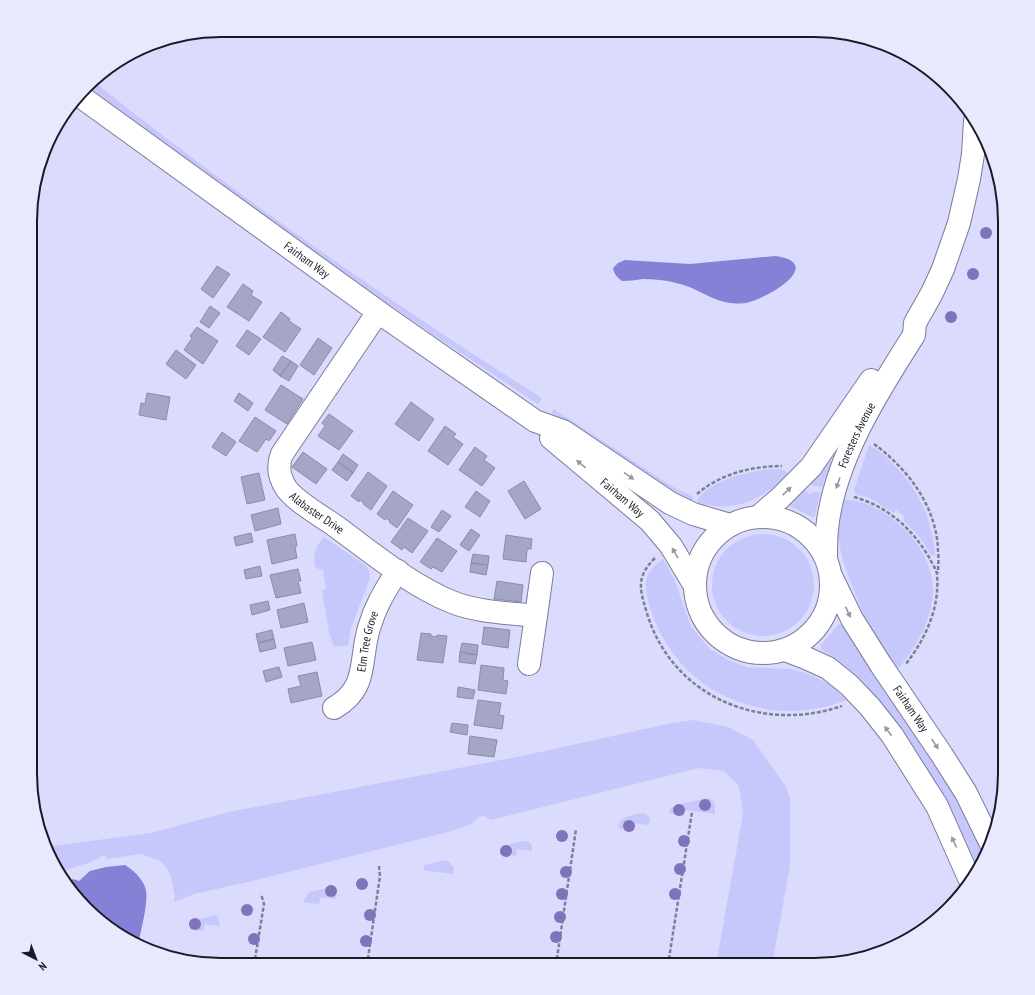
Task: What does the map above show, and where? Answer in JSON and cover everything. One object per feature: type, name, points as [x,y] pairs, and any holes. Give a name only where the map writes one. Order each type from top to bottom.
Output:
[{"type":"street","name":"Fairham Way","points":[[84,99],[378,312],[535,421],[554,441],[650,521],[671,546],[695,586]]},
{"type":"street","name":"Foresters Avenue","points":[[829,567],[827,529],[834,493],[859,428],[874,399],[914,335],[915,323],[943,269],[959,223],[969,179],[974,132]]},
{"type":"street","name":"Alabaster Drive","points":[[378,312],[286,448],[280,460],[279,473],[286,488],[294,496],[398,571],[452,602],[477,608],[536,616]]},
{"type":"street","name":"Foresters Avenue","points":[[758,517],[800,480],[822,453],[904,329],[915,323]]},
{"type":"street","name":"Fairham Way","points":[[535,421],[563,431],[670,503],[688,512],[730,525]]},
{"type":"street","points":[[758,517],[774,517],[791,522],[805,531],[817,542],[829,567],[832,590],[830,603],[825,616],[808,637],[797,645],[785,650],[759,654],[735,648],[714,633],[706,623],[700,611],[696,599],[695,586],[696,572],[701,558],[708,545],[718,534],[730,525],[743,520],[758,517]]},
{"type":"street","name":"Fairham Way","points":[[829,567],[852,619],[966,793],[987,836]]},
{"type":"street","name":"Elm Tree Grove","points":[[334,708],[350,697],[357,686],[368,629],[387,585],[398,571]]},
{"type":"street","points":[[529,664],[542,573]]},
{"type":"street","points":[[785,650],[828,668],[849,685],[870,707],[892,735],[937,806],[968,875]]},
{"type":"path","points":[[873,443],[900,467],[924,498],[932,520],[938,550],[938,573],[934,607],[929,626],[914,654],[902,670]]},
{"type":"path","points":[[688,512],[696,495],[700,491],[708,485],[734,473],[754,468],[782,466],[791,471],[800,480]]},
{"type":"path","points":[[834,493],[860,498],[877,505],[891,514],[911,532],[919,542],[938,573]]},
{"type":"path","points":[[657,556],[645,570],[641,583],[644,603],[650,624],[664,652],[680,670],[701,689],[732,706],[779,716],[802,716],[829,711],[846,705]]},
{"type":"path","points":[[669,958],[692,812]]},
{"type":"path","points":[[557,958],[576,829]]},
{"type":"path","points":[[368,958],[380,876],[379,866]]},
{"type":"path","points":[[255,958],[264,904],[261,894]]},
{"type":"shaded area","points":[[98,85],[173,143],[295,233],[378,291],[542,398],[538,404],[423,328],[253,211],[142,129],[93,90]]},
{"type":"shaded area","points":[[776,256],[790,260],[795,266],[794,274],[777,289],[765,296],[745,303],[717,300],[685,285],[668,281],[643,279],[622,281],[616,275],[613,268],[618,263],[625,260],[690,264]]},
{"type":"shaded area","points":[[554,409],[673,487],[693,497],[692,501],[679,496],[551,413]]},
{"type":"shaded area","points":[[869,445],[880,452],[901,472],[916,493],[931,528],[935,555],[932,556],[919,536],[903,520],[905,517],[896,510],[894,513],[868,497],[856,495],[854,490]]},
{"type":"shaded area","points":[[829,458],[831,464],[822,487],[810,485],[808,483]]},
{"type":"shaded area","points":[[770,469],[784,470],[788,474],[768,491],[746,502],[723,506],[697,502],[709,488],[729,478]]},
{"type":"shaded area","points":[[804,489],[810,495],[813,492],[820,493],[815,516],[812,517],[790,506],[789,504]]},
{"type":"shaded area","points":[[844,499],[870,505],[898,523],[918,546],[926,558],[931,572],[933,587],[932,602],[924,629],[910,654],[898,669],[870,627],[859,604],[844,564],[838,535]]},
{"type":"shaded area","points":[[763,534],[782,538],[799,549],[810,566],[814,585],[810,604],[799,621],[782,632],[763,636],[744,632],[727,621],[716,604],[712,585],[716,566],[727,549],[744,538]]},
{"type":"shaded area","points":[[324,537],[368,568],[370,578],[351,628],[348,645],[334,647],[329,633],[322,591],[326,588],[323,570],[316,568],[314,559],[316,548]]},
{"type":"shaded area","points":[[663,559],[675,581],[691,627],[710,649],[728,660],[747,667],[791,669],[807,673],[829,684],[847,700],[833,705],[805,710],[777,710],[748,705],[734,700],[705,684],[680,662],[661,635],[654,620],[647,594],[646,580],[651,569]]},
{"type":"shaded area","points":[[839,624],[842,625],[859,653],[958,800],[981,850],[974,863],[943,796],[928,770],[896,723],[878,699],[859,678],[835,658],[821,649],[821,645]]},
{"type":"shaded area","points":[[693,720],[728,727],[753,740],[785,785],[790,798],[790,866],[773,958],[717,958],[743,814],[739,786],[724,771],[699,768],[491,820],[484,816],[478,817],[472,824],[448,832],[194,894],[174,902],[175,897],[171,876],[167,868],[160,861],[141,854],[106,859],[105,855],[91,862],[65,870],[52,846],[151,833],[229,812],[522,756],[672,723]]},
{"type":"shaded area","points":[[709,798],[715,802],[715,814],[685,810],[684,816],[669,813],[670,808],[684,803]]},
{"type":"shaded area","points":[[643,813],[650,819],[649,825],[634,823],[633,830],[618,828],[621,820],[624,818]]},
{"type":"shaded area","points":[[528,841],[532,845],[532,851],[517,849],[516,856],[500,854],[508,845]]},
{"type":"shaded area","points":[[446,860],[454,867],[453,874],[423,870],[425,865]]},
{"type":"shaded area","points":[[125,865],[139,877],[144,884],[146,893],[146,908],[140,939],[109,920],[91,904],[71,881],[73,879],[79,881],[90,871],[106,867]]},
{"type":"shaded area","points":[[333,887],[337,891],[336,899],[320,897],[319,904],[303,902],[309,892]]},
{"type":"shaded area","points":[[215,915],[218,918],[220,926],[205,924],[204,931],[189,929],[193,921]]},
{"type":"building","points":[[217,266],[230,274],[213,298],[201,289]]},
{"type":"building","points":[[243,284],[253,291],[251,295],[262,302],[249,321],[227,307]]},
{"type":"building","points":[[210,306],[220,313],[209,328],[200,322]]},
{"type":"building","points":[[281,312],[290,319],[289,321],[301,329],[285,352],[263,337]]},
{"type":"building","points":[[197,327],[218,341],[203,364],[184,350],[192,338],[190,336]]},
{"type":"building","points":[[247,330],[261,339],[249,355],[236,346]]},
{"type":"building","points":[[318,338],[332,348],[314,375],[300,365]]},
{"type":"building","points":[[176,350],[196,365],[186,379],[166,364]]},
{"type":"building","points":[[282,356],[291,361],[280,376],[273,370]]},
{"type":"building","points":[[291,361],[298,366],[289,381],[280,376]]},
{"type":"building","points":[[281,385],[303,399],[287,424],[265,410]]},
{"type":"building","points":[[147,393],[170,397],[166,420],[139,415],[141,403],[145,404]]},
{"type":"building","points":[[239,393],[253,403],[248,411],[234,401]]},
{"type":"building","points":[[411,402],[434,419],[419,441],[395,424]]},
{"type":"building","points":[[329,414],[353,431],[339,450],[318,436],[325,426],[322,423]]},
{"type":"building","points":[[255,417],[276,431],[269,441],[266,439],[257,452],[239,441]]},
{"type":"building","points":[[445,426],[456,434],[453,437],[463,444],[448,465],[428,451]]},
{"type":"building","points":[[222,432],[236,442],[226,456],[212,447]]},
{"type":"building","points":[[475,447],[487,456],[484,460],[495,468],[482,486],[459,470]]},
{"type":"building","points":[[303,452],[327,469],[316,484],[292,467]]},
{"type":"building","points":[[343,454],[358,465],[353,473],[338,462]]},
{"type":"building","points":[[338,462],[353,473],[347,481],[332,470]]},
{"type":"building","points":[[368,472],[387,486],[371,510],[360,500],[359,502],[351,496]]},
{"type":"building","points":[[259,473],[265,500],[247,504],[241,477]]},
{"type":"building","points":[[524,481],[541,509],[525,519],[508,491]]},
{"type":"building","points":[[393,491],[413,505],[397,528],[386,518],[385,520],[377,514]]},
{"type":"building","points":[[476,491],[490,501],[480,517],[465,507]]},
{"type":"building","points":[[278,508],[281,524],[255,531],[251,515]]},
{"type":"building","points":[[442,510],[451,516],[439,532],[431,527]]},
{"type":"building","points":[[408,518],[428,531],[412,553],[404,547],[402,550],[391,542]]},
{"type":"building","points":[[471,529],[480,535],[469,551],[460,545]]},
{"type":"building","points":[[251,533],[253,542],[236,546],[234,537]]},
{"type":"building","points":[[295,534],[297,558],[272,564],[267,540]]},
{"type":"building","points":[[506,535],[532,539],[531,549],[527,549],[526,562],[503,559]]},
{"type":"building","points":[[437,538],[457,551],[442,572],[433,567],[431,569],[420,562]]},
{"type":"building","points":[[473,554],[489,556],[488,565],[471,563]]},
{"type":"building","points":[[471,563],[488,565],[486,575],[470,572]]},
{"type":"building","points":[[260,566],[262,576],[246,579],[244,570]]},
{"type":"building","points":[[298,569],[301,581],[298,581],[301,593],[276,598],[270,575]]},
{"type":"building","points":[[497,581],[523,585],[521,602],[494,599]]},
{"type":"building","points":[[268,601],[270,610],[252,615],[250,605]]},
{"type":"building","points":[[304,603],[308,622],[281,628],[277,610]]},
{"type":"building","points":[[484,627],[510,630],[508,648],[482,644]]},
{"type":"building","points":[[272,630],[274,639],[258,643],[256,634]]},
{"type":"building","points":[[421,633],[431,634],[431,636],[437,637],[437,635],[447,636],[443,663],[417,660]]},
{"type":"building","points":[[274,639],[276,648],[260,652],[258,643]]},
{"type":"building","points":[[312,642],[316,660],[288,666],[284,648]]},
{"type":"building","points":[[462,643],[478,645],[477,655],[460,652]]},
{"type":"building","points":[[460,652],[477,655],[475,664],[459,662]]},
{"type":"building","points":[[481,665],[504,668],[503,680],[508,681],[506,694],[478,690]]},
{"type":"building","points":[[279,667],[282,677],[266,682],[263,671]]},
{"type":"building","points":[[317,672],[322,696],[291,703],[288,689],[301,686],[298,676]]},
{"type":"building","points":[[458,687],[475,690],[473,699],[457,697]]},
{"type":"building","points":[[478,700],[501,703],[499,715],[504,716],[502,729],[474,725]]},
{"type":"building","points":[[452,723],[468,725],[467,735],[450,732]]},
{"type":"building","points":[[470,736],[497,740],[494,757],[468,754]]}]
